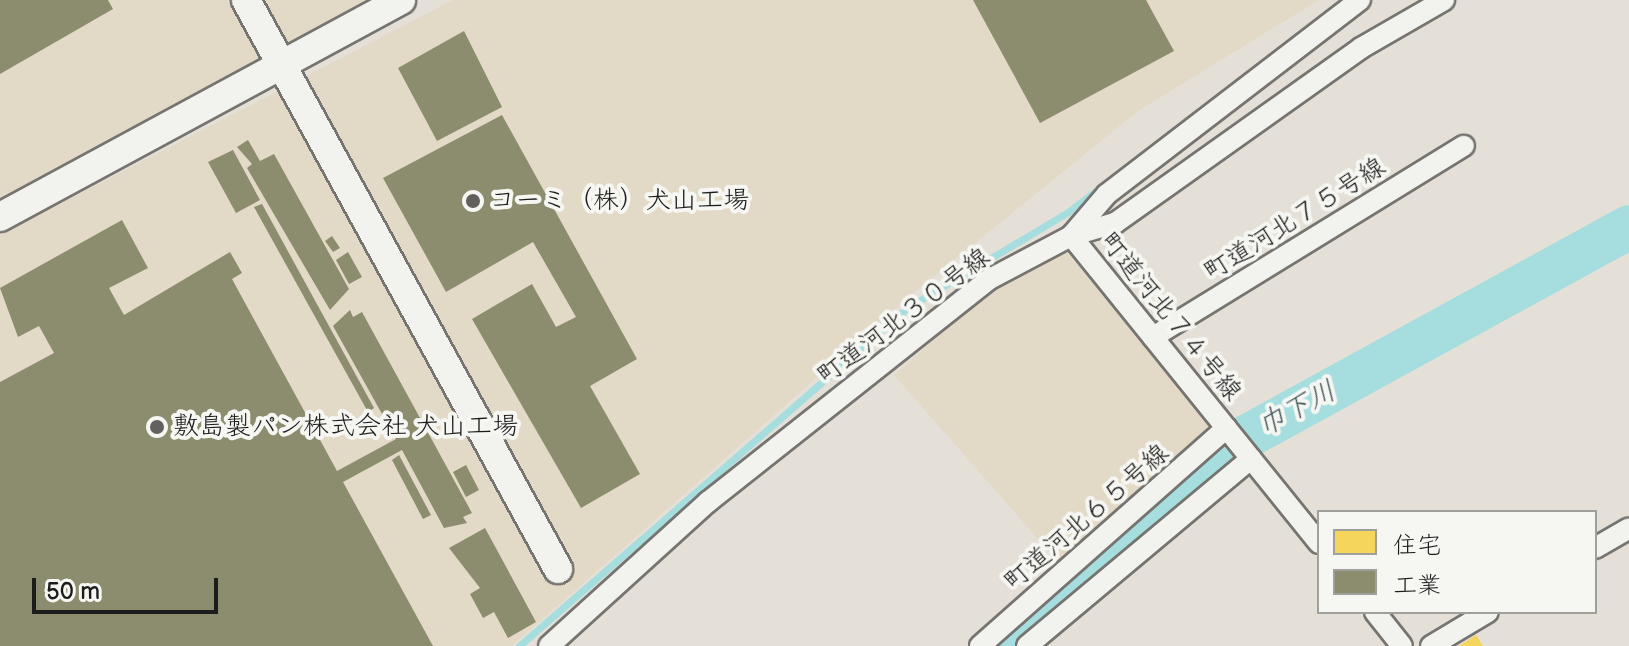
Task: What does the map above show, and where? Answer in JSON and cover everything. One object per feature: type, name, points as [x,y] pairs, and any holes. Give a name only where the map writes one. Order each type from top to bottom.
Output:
[{"type":"street","points":[[246,0],[558,569]]},
{"type":"street","points":[[0,217],[401,0]]},
{"type":"street","points":[[1071,236],[1119,184],[1360,0]]},
{"type":"street","name":"町道河北３０号線","points":[[549,646],[708,502],[988,280],[1071,236],[1115,223],[1361,48],[1444,0]]},
{"type":"street","name":"町道河北７５号線","points":[[1153,337],[1464,146]]},
{"type":"street","name":"町道河北７４号線","points":[[1071,236],[1317,541]]},
{"type":"street","name":"町道河北６５号線","points":[[980,646],[1228,431]]},
{"type":"street","points":[[1027,646],[1249,456]]},
{"type":"street","points":[[1597,547],[1629,528]]},
{"type":"street","points":[[1377,614],[1402,646]]},
{"type":"street","points":[[1431,646],[1485,614]]},
{"type":"shaded area","points":[[0,0],[401,0],[0,217]]},
{"type":"shaded area","points":[[453,0],[1319,0],[1138,111],[900,304],[512,646],[0,646],[0,235]]},
{"type":"shaded area","points":[[1069,246],[1214,425],[1059,563],[894,375],[992,289]]},
{"type":"building: 住宅","points":[[1476,635],[1483,646],[1459,646]]},
{"type":"building: 工業","points":[[0,0],[108,0],[113,9],[0,74]]},
{"type":"building: 工業","points":[[973,0],[1146,0],[1174,51],[1040,123]]},
{"type":"building: 工業","points":[[464,31],[502,107],[437,141],[398,68]]},
{"type":"building: 工業","points":[[502,115],[637,359],[590,386],[640,474],[581,508],[472,319],[532,284],[556,327],[576,317],[533,242],[446,292],[383,178]]},
{"type":"building: 工業","points":[[248,140],[260,161],[274,154],[349,289],[330,310],[247,168],[252,164],[237,147]]},
{"type":"building: 工業","points":[[233,150],[260,200],[236,213],[208,162]]},
{"type":"building: 工業","points":[[262,204],[374,408],[368,412],[254,207]]},
{"type":"building: 工業","name":"敷島製パン株式会社 犬山工場","points":[[122,220],[148,268],[109,288],[124,315],[230,252],[242,273],[232,279],[337,471],[396,439],[333,326],[350,310],[353,317],[362,312],[472,513],[463,517],[467,523],[444,528],[402,450],[343,482],[433,646],[0,646],[0,382],[54,353],[39,326],[18,337],[0,288]]},
{"type":"building: 工業","points":[[332,236],[340,248],[333,252],[325,241]]},
{"type":"building: 工業","points":[[348,252],[362,277],[349,284],[336,260]]},
{"type":"building: 工業","points":[[399,455],[431,515],[423,519],[392,460]]},
{"type":"building: 工業","points":[[466,465],[479,490],[466,497],[453,472]]},
{"type":"building: 工業","points":[[485,528],[536,622],[508,638],[494,612],[483,618],[470,594],[480,588],[449,548]]},
{"type":"waterway","points":[[519,646],[907,308],[1068,212],[1229,89]]},
{"type":"waterway","name":"巾下川","points":[[1004,646],[1246,437],[1629,227]]},
{"type":"place","name":"コーミ（株）犬山工場","points":[[473,201]]},
{"type":"place","name":"敷島製パン株式会社 犬山工場","points":[[157,427]]}]
